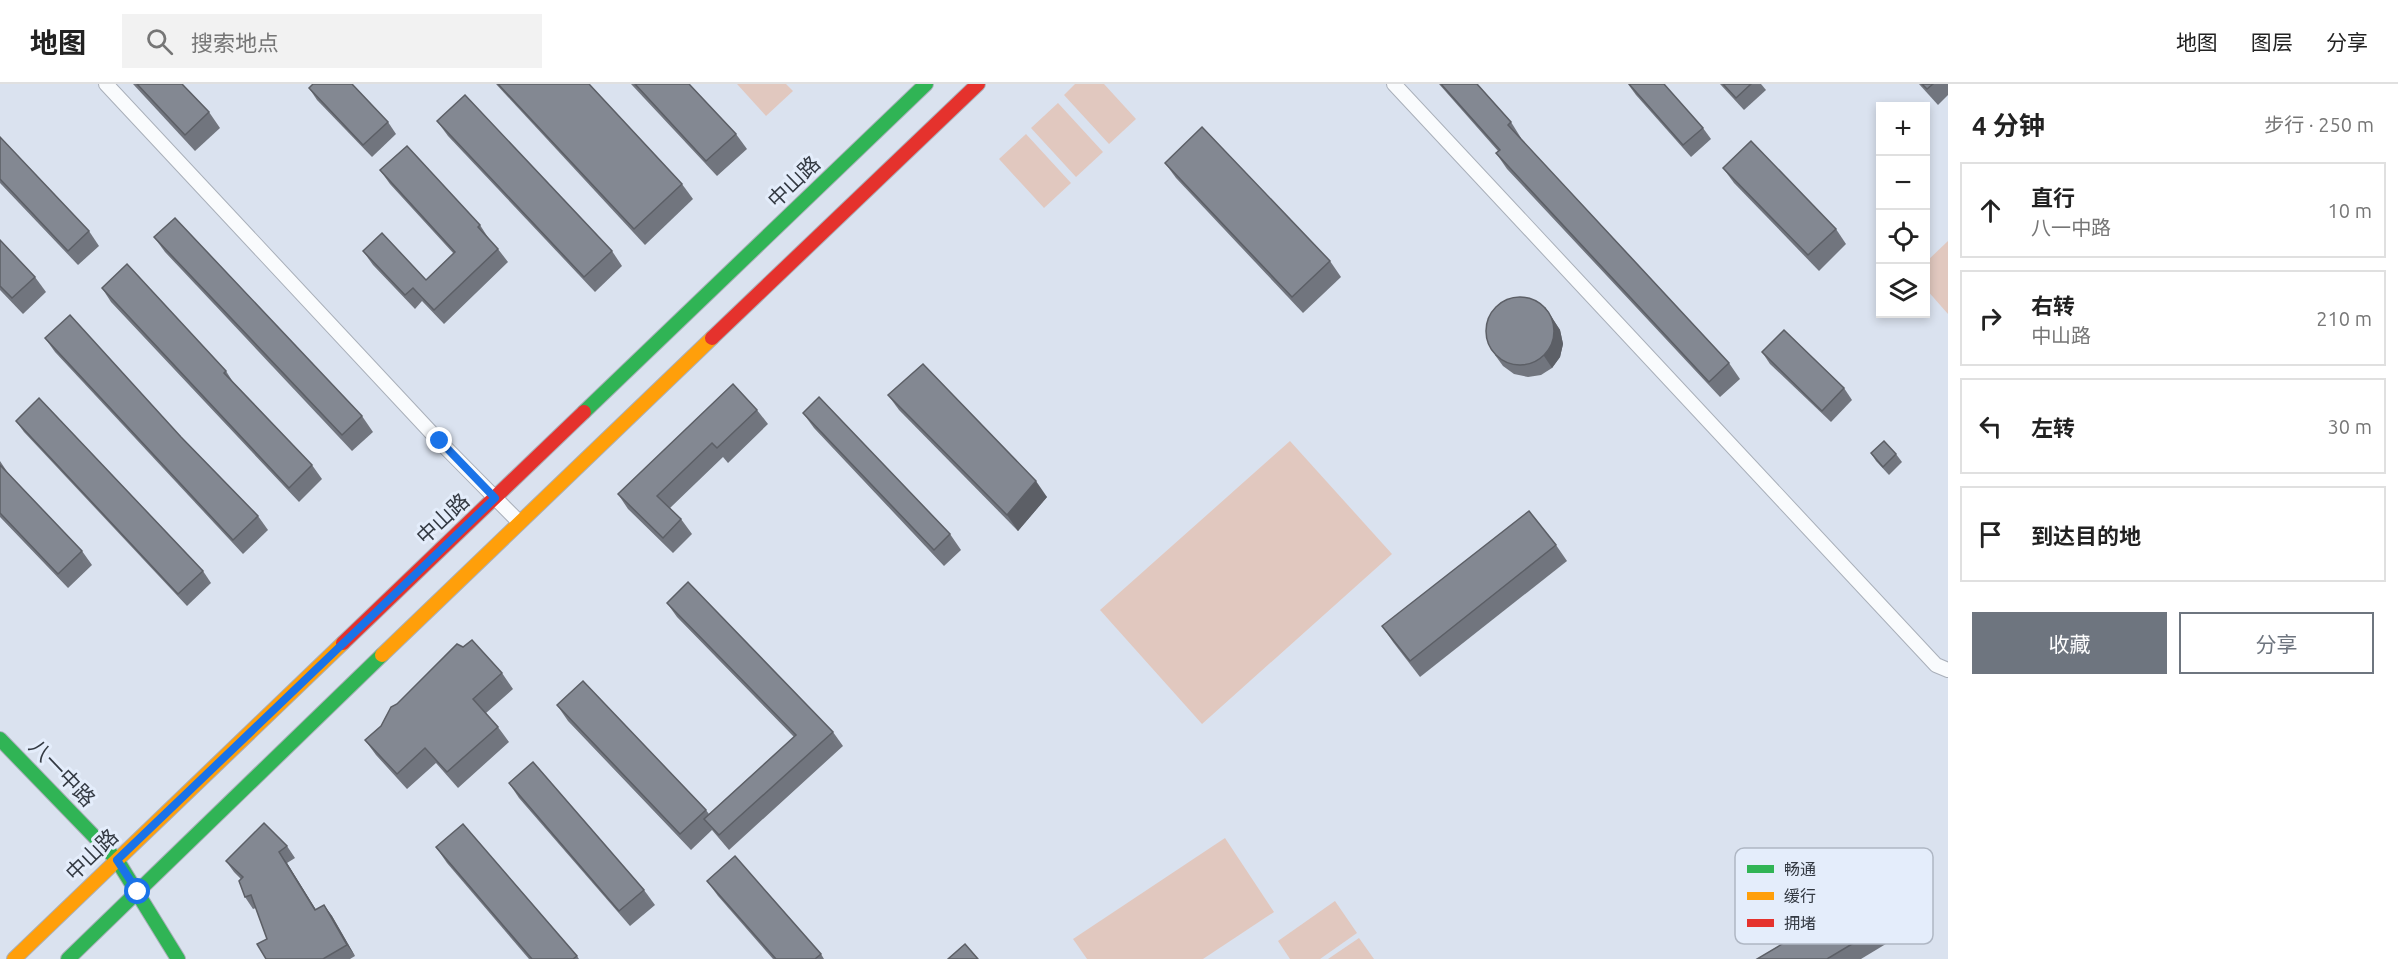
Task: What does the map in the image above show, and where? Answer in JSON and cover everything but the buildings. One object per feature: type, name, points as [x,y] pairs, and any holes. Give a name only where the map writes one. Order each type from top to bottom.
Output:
[{"type":"main road","name":"中山路","points":[[14,959],[926,84]]},
{"type":"main road","points":[[68,959],[519,522],[978,84]]},
{"type":"main road","name":"八一中路","points":[[0,739],[117,860],[178,959]]},
{"type":"street","points":[[106,84],[519,522]]},
{"type":"street","points":[[1394,84],[1936,665],[1948,670]]},
{"type":"shaded area","points":[[737,84],[786,84],[793,91],[766,116]]},
{"type":"shaded area","points":[[1075,84],[1104,84],[1136,119],[1109,144],[1064,95]]},
{"type":"shaded area","points":[[1058,103],[1103,152],[1076,177],[1031,128]]},
{"type":"shaded area","points":[[1026,134],[1071,183],[1044,208],[999,159]]},
{"type":"shaded area","points":[[1948,241],[1948,314],[1930,294],[1930,258]]},
{"type":"shaded area","points":[[1290,441],[1392,554],[1202,724],[1100,610]]},
{"type":"shaded area","points":[[1225,838],[1274,912],[1203,959],[1087,959],[1073,939]]},
{"type":"shaded area","points":[[1335,901],[1357,933],[1320,959],[1290,959],[1278,941]]},
{"type":"shaded area","points":[[1359,938],[1374,959],[1328,959]]},
{"type":"traffic: fast","points":[[584,412],[926,84]]},
{"type":"traffic: fast","points":[[68,959],[382,655]]},
{"type":"traffic: fast","points":[[0,739],[117,860],[178,959]]},
{"type":"traffic: slow","points":[[382,655],[712,338]]},
{"type":"traffic: slow","points":[[14,959],[343,643]]},
{"type":"traffic: jam","points":[[712,338],[978,84]]},
{"type":"traffic: jam","points":[[343,643],[584,412]]},
{"type":"route","points":[[138,892],[117,860],[495,498],[440,441]]}]
